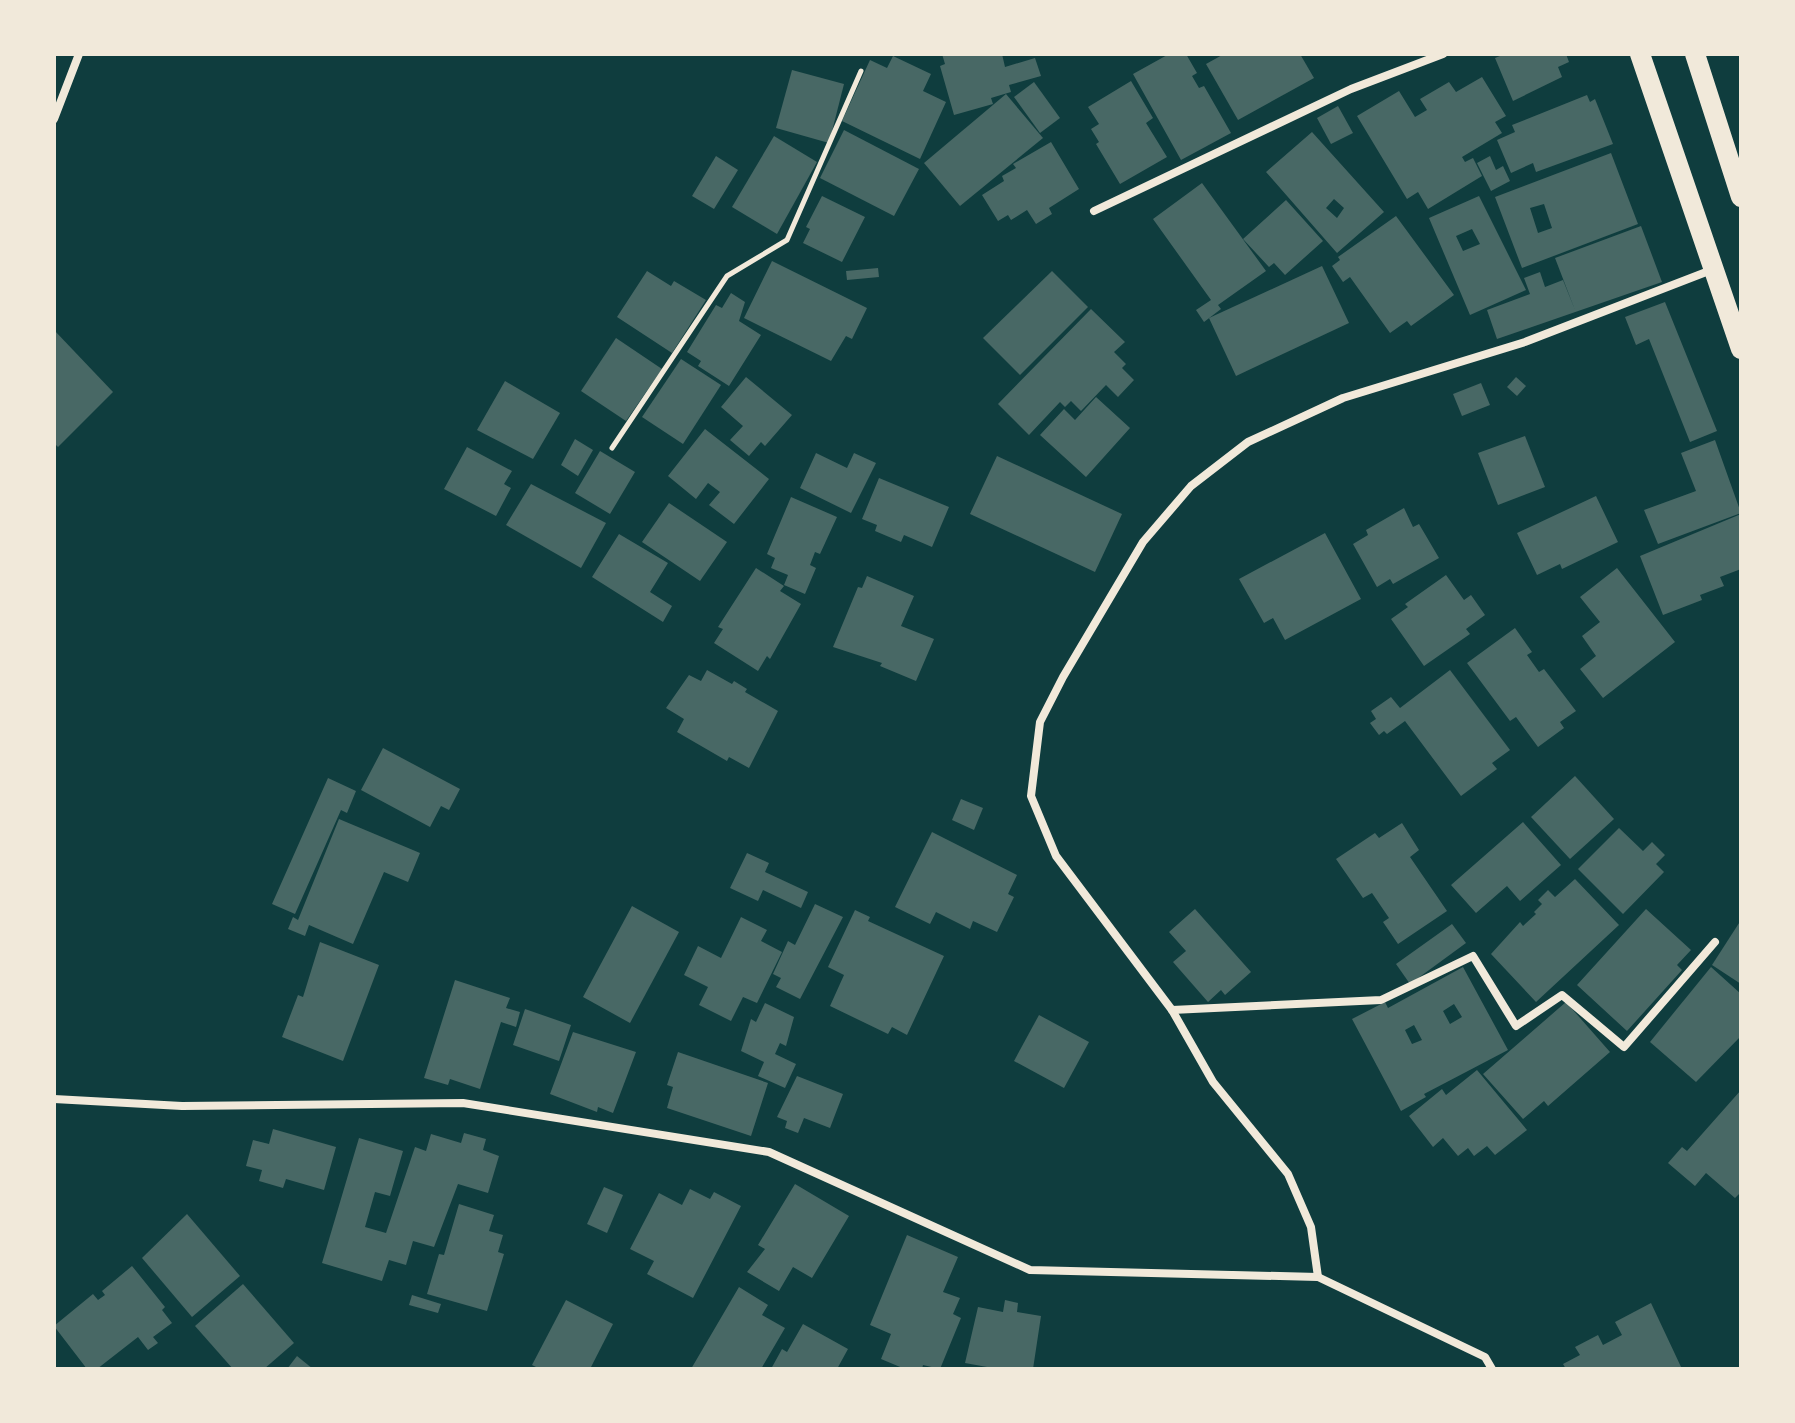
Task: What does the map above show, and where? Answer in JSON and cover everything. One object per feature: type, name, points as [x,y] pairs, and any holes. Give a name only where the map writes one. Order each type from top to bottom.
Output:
[{"type":"main road","points":[[1640,54],[1741,349]]},
{"type":"main road","points":[[1695,54],[1741,197]]},
{"type":"street","points":[[54,119],[79,54]]},
{"type":"street","points":[[1094,211],[1351,89],[1443,54]]},
{"type":"street","points":[[1318,1277],[1311,1227],[1288,1174],[1213,1082],[1172,1010],[1056,856],[1031,796],[1040,722],[1143,542],[1191,486],[1248,442],[1343,398],[1525,342],[1715,269]]},
{"type":"street","points":[[1172,1010],[1381,1000],[1473,956],[1516,1026],[1562,995],[1624,1047],[1715,942]]},
{"type":"street","points":[[54,1099],[182,1106],[463,1103],[769,1152],[1030,1270],[1318,1277],[1485,1357],[1492,1369]]},
{"type":"path","points":[[612,448],[727,276],[787,240],[861,71]]},
{"type":"building","points":[[942,54],[1002,54],[1005,67],[1035,58],[1041,76],[1009,85],[1011,92],[991,98],[993,104],[954,115],[940,66],[945,64]]},
{"type":"building","points":[[1169,54],[1186,54],[1197,73],[1192,76],[1199,88],[1204,86],[1231,133],[1181,160],[1133,74]]},
{"type":"building","points":[[1224,54],[1300,54],[1314,78],[1238,120],[1206,64]]},
{"type":"building","points":[[1505,54],[1566,54],[1569,62],[1558,67],[1562,77],[1513,101],[1495,58]]},
{"type":"building","points":[[893,56],[931,74],[923,91],[946,102],[920,159],[842,121],[870,60],[887,68]]},
{"type":"building","points":[[792,70],[844,84],[829,143],[776,128]]},
{"type":"building","points":[[1482,77],[1506,116],[1495,122],[1502,133],[1462,157],[1465,162],[1473,158],[1482,176],[1428,209],[1418,192],[1407,199],[1357,116],[1399,91],[1415,117],[1427,110],[1420,99],[1449,82],[1456,92]]},
{"type":"building","points":[[1131,81],[1153,118],[1146,123],[1167,157],[1120,184],[1096,144],[1099,142],[1091,129],[1099,124],[1088,107]]},
{"type":"building","points":[[1034,82],[1060,118],[1040,133],[1014,97]]},
{"type":"building","points":[[1006,94],[1043,138],[960,206],[924,163]]},
{"type":"building","points":[[1587,95],[1590,102],[1595,99],[1613,144],[1536,172],[1533,163],[1511,173],[1497,140],[1515,132],[1512,125]]},
{"type":"building","points":[[1338,106],[1353,133],[1331,144],[1317,118]]},
{"type":"building","points":[[844,130],[919,169],[894,216],[820,178]]},
{"type":"building","points":[[1312,132],[1384,212],[1337,253],[1266,172]],"holes":[[[1334,199],[1344,208],[1337,218],[1326,208]]]},
{"type":"building","points":[[774,136],[817,162],[777,234],[732,207]]},
{"type":"building","points":[[1051,142],[1079,189],[1049,208],[1052,214],[1036,224],[1027,210],[1011,220],[1008,215],[998,221],[982,195],[1004,181],[1002,176],[1016,168],[1013,164]]},
{"type":"building","points":[[1611,153],[1638,224],[1522,268],[1495,197]],"holes":[[[1544,204],[1552,228],[1538,233],[1530,208]]]},
{"type":"building","points":[[716,156],[738,170],[714,209],[692,196]]},
{"type":"building","points":[[1490,156],[1496,170],[1503,166],[1510,181],[1491,191],[1477,163]]},
{"type":"building","points":[[1202,183],[1266,271],[1218,305],[1221,309],[1204,322],[1196,310],[1211,300],[1153,219]]},
{"type":"building","points":[[822,196],[865,217],[842,262],[803,243],[810,229],[806,227]]},
{"type":"building","points":[[1479,196],[1526,290],[1470,315],[1429,218]],"holes":[[[1472,229],[1480,244],[1463,251],[1456,236]]]},
{"type":"building","points":[[1286,200],[1323,241],[1285,275],[1274,263],[1269,267],[1243,239]]},
{"type":"building","points":[[1396,216],[1454,295],[1411,326],[1407,321],[1390,333],[1350,277],[1343,282],[1332,266],[1340,260],[1338,257]]},
{"type":"building","points":[[1641,226],[1662,282],[1497,339],[1487,310],[1530,294],[1524,278],[1540,272],[1545,287],[1563,280],[1575,310],[1555,258]]},
{"type":"building","points":[[772,261],[867,308],[852,339],[846,336],[831,361],[744,318]]},
{"type":"building","points":[[1322,266],[1349,323],[1236,376],[1209,318]]},
{"type":"building","points":[[878,268],[879,277],[847,280],[846,271]]},
{"type":"building","points":[[647,271],[671,286],[674,281],[706,300],[672,353],[617,317]]},
{"type":"building","points":[[1052,271],[1088,307],[1020,375],[983,338]]},
{"type":"building","points":[[731,293],[745,302],[739,321],[761,335],[729,386],[698,366],[701,361],[687,352],[716,305],[722,308]]},
{"type":"building","points":[[1665,302],[1717,431],[1690,442],[1649,339],[1636,345],[1625,317]]},
{"type":"building","points":[[1091,309],[1125,342],[1114,352],[1126,364],[1122,368],[1134,380],[1118,397],[1106,385],[1081,411],[1071,401],[1065,407],[1060,402],[1029,435],[998,404]]},
{"type":"building","points":[[54,330],[113,392],[58,447],[54,443]]},
{"type":"building","points":[[616,338],[662,369],[626,421],[581,391]]},
{"type":"building","points":[[681,359],[721,385],[683,444],[642,417]]},
{"type":"building","points":[[746,377],[792,415],[765,446],[761,442],[749,456],[730,440],[743,426],[721,407]]},
{"type":"building","points":[[1516,377],[1526,386],[1517,396],[1507,387]]},
{"type":"building","points":[[505,381],[560,413],[533,459],[477,430]]},
{"type":"building","points":[[1481,383],[1490,405],[1462,416],[1453,394]]},
{"type":"building","points":[[1096,397],[1130,428],[1086,477],[1040,435],[1064,409],[1075,420]]},
{"type":"building","points":[[705,429],[769,479],[734,524],[709,505],[720,492],[708,483],[696,499],[668,476]]},
{"type":"building","points":[[1525,436],[1545,487],[1498,505],[1478,453]]},
{"type":"building","points":[[575,439],[593,450],[578,476],[561,465]]},
{"type":"building","points":[[1715,440],[1741,513],[1658,544],[1644,510],[1696,491],[1681,453]]},
{"type":"building","points":[[467,447],[512,471],[504,484],[511,488],[496,516],[444,489]]},
{"type":"building","points":[[600,451],[635,472],[610,514],[575,493]]},
{"type":"building","points":[[816,453],[847,468],[854,453],[876,463],[851,513],[800,488]]},
{"type":"building","points":[[997,456],[1122,514],[1095,572],[970,514]]},
{"type":"building","points":[[879,478],[949,507],[932,547],[904,535],[901,542],[875,531],[877,525],[862,519]]},
{"type":"building","points":[[531,484],[606,523],[581,568],[506,525]]},
{"type":"building","points":[[1596,496],[1618,542],[1562,569],[1560,564],[1537,575],[1517,533]]},
{"type":"building","points":[[791,497],[837,517],[820,554],[815,552],[810,565],[816,568],[805,594],[784,585],[788,575],[771,568],[775,558],[767,554]]},
{"type":"building","points":[[669,503],[727,542],[700,581],[642,542]]},
{"type":"building","points":[[1404,508],[1413,527],[1419,524],[1439,558],[1393,584],[1390,579],[1377,587],[1353,544],[1368,535],[1366,530]]},
{"type":"building","points":[[1741,514],[1741,569],[1720,577],[1724,586],[1700,595],[1702,600],[1663,615],[1640,556]]},
{"type":"building","points":[[1325,533],[1361,599],[1285,640],[1273,618],[1264,623],[1239,579]]},
{"type":"building","points":[[619,534],[668,563],[650,592],[672,606],[663,622],[592,577]]},
{"type":"building","points":[[756,568],[784,586],[780,591],[801,604],[770,659],[767,656],[758,671],[714,643],[723,629],[718,627]]},
{"type":"building","points":[[1617,568],[1675,642],[1603,698],[1580,669],[1596,656],[1582,636],[1600,622],[1580,597]]},
{"type":"building","points":[[1446,575],[1464,600],[1471,595],[1485,615],[1466,629],[1470,634],[1424,666],[1391,619],[1408,607],[1405,604]]},
{"type":"building","points":[[867,576],[914,596],[901,626],[934,639],[916,681],[880,666],[882,663],[833,647],[858,587],[862,588]]},
{"type":"building","points":[[1515,628],[1532,652],[1527,655],[1539,672],[1544,669],[1576,711],[1560,722],[1564,728],[1538,747],[1516,717],[1510,721],[1467,663]]},
{"type":"building","points":[[707,670],[732,684],[734,681],[747,689],[745,692],[778,711],[749,768],[729,757],[727,761],[677,732],[684,719],[666,708],[689,675],[701,681]]},
{"type":"building","points":[[1450,670],[1510,750],[1492,763],[1497,769],[1461,796],[1405,721],[1387,734],[1384,731],[1379,735],[1370,723],[1376,719],[1371,711],[1391,697],[1400,708]]},
{"type":"building","points":[[383,748],[460,789],[449,810],[441,806],[430,827],[361,790]]},
{"type":"building","points":[[1575,776],[1614,819],[1570,859],[1531,817]]},
{"type":"building","points":[[328,778],[356,791],[347,813],[341,810],[295,914],[272,904]]},
{"type":"building","points":[[961,799],[983,808],[974,830],[952,820]]},
{"type":"building","points":[[339,819],[420,853],[408,882],[384,872],[353,944],[309,925],[305,936],[288,929],[293,917],[298,920]]},
{"type":"building","points":[[1523,822],[1561,865],[1520,901],[1507,886],[1476,913],[1451,885]]},
{"type":"building","points":[[1402,823],[1419,850],[1410,857],[1447,911],[1398,944],[1383,922],[1389,918],[1372,893],[1363,898],[1336,859],[1375,833],[1379,838]]},
{"type":"building","points":[[1619,828],[1643,851],[1652,842],[1665,855],[1656,864],[1664,872],[1623,914],[1578,869]]},
{"type":"building","points":[[932,832],[1017,875],[1008,894],[1014,897],[997,932],[973,921],[970,929],[936,912],[930,924],[895,907]]},
{"type":"building","points":[[747,853],[769,863],[765,872],[808,892],[801,908],[763,890],[758,901],[730,888]]},
{"type":"building","points":[[1575,879],[1619,925],[1536,1002],[1491,954],[1520,922],[1523,926],[1536,914],[1534,912],[1542,904],[1538,900],[1548,890],[1555,897]]},
{"type":"building","points":[[815,904],[843,917],[800,999],[776,987],[781,978],[773,974],[788,941],[795,945]]},
{"type":"building","points":[[632,906],[679,932],[630,1023],[583,997]]},
{"type":"building","points":[[1195,909],[1251,972],[1225,995],[1221,990],[1208,1002],[1173,962],[1186,951],[1169,932]]},
{"type":"building","points":[[1646,909],[1691,950],[1677,965],[1682,970],[1627,1031],[1577,985]]},
{"type":"building","points":[[855,910],[870,917],[868,921],[944,956],[907,1035],[892,1027],[888,1034],[830,1006],[844,975],[828,967]]},
{"type":"building","points":[[741,917],[767,930],[761,941],[782,952],[757,1003],[743,997],[731,1021],[699,1005],[708,987],[684,975],[698,946],[721,958]]},
{"type":"building","points":[[1741,920],[1741,984],[1712,965]]},
{"type":"building","points":[[1452,924],[1466,943],[1410,984],[1396,964]]},
{"type":"building","points":[[320,942],[379,965],[343,1061],[282,1037],[298,995],[303,997]]},
{"type":"building","points":[[1463,967],[1508,1050],[1424,1094],[1426,1097],[1401,1111],[1352,1019],[1385,1002],[1388,1008]],"holes":[[[1454,1004],[1462,1017],[1450,1024],[1443,1011]],[[1414,1025],[1422,1040],[1412,1044],[1405,1030]]]},
{"type":"building","points":[[1711,967],[1741,994],[1741,1036],[1696,1082],[1650,1042]]},
{"type":"building","points":[[455,980],[510,998],[506,1008],[520,1012],[516,1027],[501,1022],[480,1089],[450,1079],[448,1085],[424,1078]]},
{"type":"building","points":[[1566,1002],[1610,1052],[1548,1106],[1544,1101],[1523,1119],[1483,1074]]},
{"type":"building","points":[[765,1003],[794,1017],[786,1046],[780,1043],[775,1054],[796,1064],[785,1088],[758,1076],[764,1062],[741,1051],[751,1019],[756,1022]]},
{"type":"building","points":[[525,1009],[571,1025],[559,1061],[513,1045]]},
{"type":"building","points":[[1039,1015],[1089,1042],[1064,1088],[1014,1061]]},
{"type":"building","points":[[573,1032],[636,1052],[613,1113],[598,1107],[597,1112],[550,1094]]},
{"type":"building","points":[[678,1052],[768,1083],[751,1136],[667,1108],[673,1087],[667,1085]]},
{"type":"building","points":[[1477,1070],[1527,1130],[1495,1155],[1487,1146],[1474,1156],[1468,1148],[1458,1156],[1443,1138],[1433,1147],[1409,1116],[1442,1089],[1446,1095]]},
{"type":"building","points":[[797,1076],[843,1094],[830,1128],[804,1118],[798,1133],[785,1128],[787,1121],[777,1117]]},
{"type":"building","points":[[1741,1090],[1741,1192],[1735,1198],[1706,1173],[1695,1186],[1668,1163],[1682,1147],[1687,1151]]},
{"type":"building","points":[[273,1129],[336,1147],[324,1190],[286,1179],[283,1188],[259,1181],[262,1170],[246,1166],[253,1140],[269,1144]]},
{"type":"building","points":[[464,1133],[486,1139],[483,1150],[499,1156],[488,1193],[458,1184],[434,1247],[413,1241],[406,1265],[389,1260],[382,1281],[322,1263],[359,1138],[403,1151],[390,1196],[375,1192],[365,1227],[386,1233],[415,1147],[426,1151],[431,1134],[461,1143]]},
{"type":"building","points":[[795,1184],[849,1216],[812,1278],[793,1267],[779,1291],[747,1272],[765,1249],[758,1245]]},
{"type":"building","points":[[604,1187],[623,1195],[607,1233],[587,1224]]},
{"type":"building","points":[[690,1189],[710,1199],[714,1192],[741,1206],[693,1298],[647,1274],[654,1261],[630,1249],[659,1193],[682,1205]]},
{"type":"building","points":[[459,1204],[494,1215],[489,1231],[503,1235],[498,1252],[504,1254],[487,1311],[427,1294],[439,1254],[444,1255]]},
{"type":"building","points":[[187,1214],[240,1276],[192,1317],[142,1258]]},
{"type":"building","points":[[907,1235],[958,1257],[943,1292],[960,1298],[953,1314],[961,1318],[940,1369],[923,1365],[922,1369],[905,1369],[881,1359],[891,1334],[870,1325]]},
{"type":"building","points":[[132,1266],[165,1307],[162,1310],[172,1323],[153,1337],[158,1343],[148,1350],[138,1337],[97,1369],[87,1369],[54,1326],[93,1294],[98,1300],[105,1295],[102,1291]]},
{"type":"building","points":[[243,1284],[294,1343],[264,1369],[233,1369],[195,1326]]},
{"type":"building","points":[[739,1287],[768,1305],[762,1315],[785,1328],[761,1369],[691,1369]]},
{"type":"building","points":[[412,1295],[441,1304],[438,1313],[409,1305]]},
{"type":"building","points":[[566,1300],[613,1324],[590,1369],[540,1369],[532,1365]]},
{"type":"building","points":[[1005,1300],[1018,1303],[1017,1312],[1041,1316],[1033,1369],[998,1369],[965,1363],[978,1307],[1003,1312]]},
{"type":"building","points":[[1651,1303],[1682,1369],[1566,1369],[1563,1364],[1580,1355],[1575,1347],[1598,1335],[1603,1345],[1622,1335],[1615,1322]]},
{"type":"building","points":[[803,1324],[848,1349],[837,1369],[771,1369],[782,1349],[787,1352]]},
{"type":"building","points":[[297,1356],[313,1369],[287,1369]]}]
